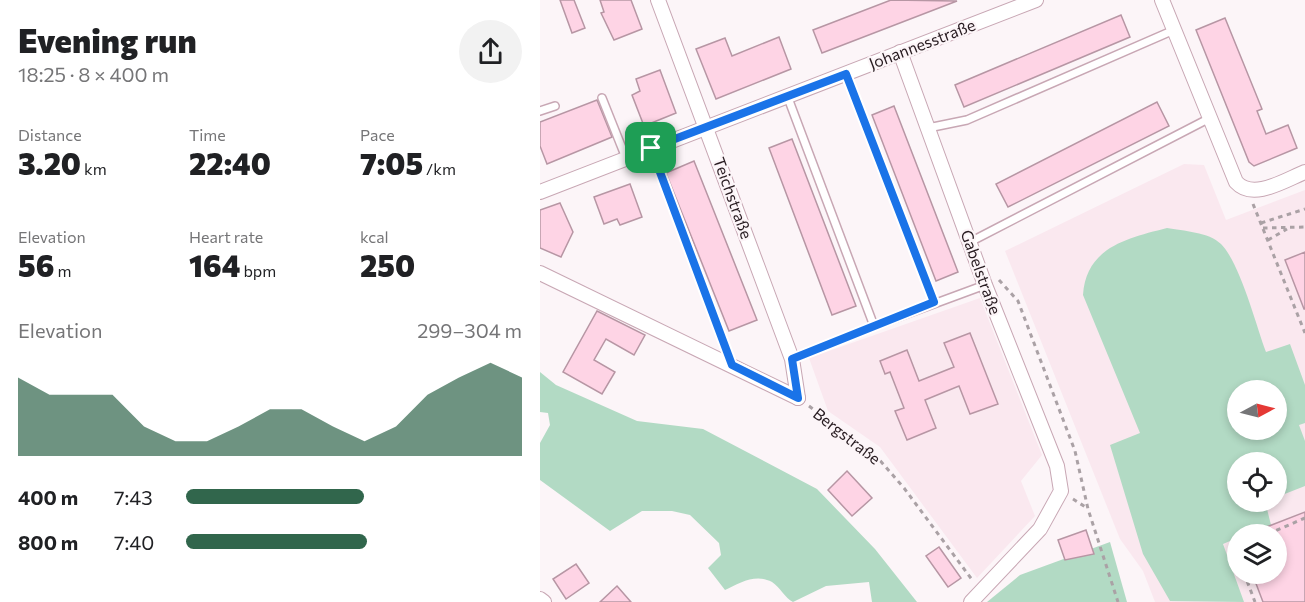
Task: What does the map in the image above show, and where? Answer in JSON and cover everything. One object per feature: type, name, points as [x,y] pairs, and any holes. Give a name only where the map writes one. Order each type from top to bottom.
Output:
[{"type":"street","name":"Teichstraße","points":[[658,0],[792,359],[798,398]]},
{"type":"street","name":"Johannesstraße","points":[[540,192],[706,127],[788,98],[1036,0]]},
{"type":"street","points":[[1162,0],[1208,119],[1236,182],[1248,191],[1256,191],[1305,172]]},
{"type":"street","name":"Gabelstraße","points":[[900,52],[970,242],[990,280],[1057,466],[1061,491],[1040,529],[976,596]]},
{"type":"street","name":"Bergstraße","points":[[540,273],[798,398]]},
{"type":"street","points":[[540,599],[544,602]]},
{"type":"lane","points":[[928,128],[967,120],[1174,30]]},
{"type":"lane","points":[[602,98],[626,158]]},
{"type":"lane","points":[[788,98],[874,326],[990,280]]},
{"type":"lane","points":[[540,111],[555,106]]},
{"type":"lane","points":[[858,106],[934,302]]},
{"type":"lane","points":[[970,242],[1208,119]]},
{"type":"path","points":[[651,148],[732,365]]},
{"type":"path","points":[[1248,191],[1305,333]]},
{"type":"path","points":[[1262,226],[1305,210]]},
{"type":"path","points":[[1262,226],[1305,227]]},
{"type":"path","points":[[1268,240],[1289,228]]},
{"type":"path","points":[[990,280],[1018,301],[1075,450],[1088,509],[1119,602]]},
{"type":"path","points":[[792,359],[874,326]]},
{"type":"path","name":"Bergstraße","points":[[798,398],[877,457],[904,488],[976,596]]},
{"type":"path","points":[[1287,527],[1305,518]]},
{"type":"path","points":[[1248,584],[1255,602]]},
{"type":"shaded area","points":[[1184,164],[1204,165],[1226,220],[1305,190],[1305,602],[1155,602],[1143,571],[1120,539],[1005,251]]},
{"type":"shaded area","points":[[980,298],[1042,455],[1021,481],[1035,516],[977,578],[880,447],[828,411],[809,358]]},
{"type":"green space","points":[[1167,228],[1203,234],[1221,244],[1241,279],[1266,352],[1290,344],[1305,385],[1305,423],[1299,425],[1305,441],[1305,486],[1287,493],[1287,452],[1227,452],[1227,512],[1268,512],[1271,524],[1227,524],[1227,542],[1223,544],[1227,555],[1227,584],[1237,584],[1244,602],[1170,601],[1143,554],[1110,445],[1140,433],[1083,295],[1086,279],[1092,266],[1101,255],[1112,247],[1138,236]]},
{"type":"green space","points":[[540,372],[556,385],[637,421],[703,429],[817,489],[875,549],[917,602],[872,602],[869,582],[826,586],[793,602],[775,584],[766,579],[748,580],[725,590],[708,568],[721,555],[719,543],[690,515],[672,511],[642,511],[610,531],[540,480],[540,443],[550,425],[548,413],[540,412]]},
{"type":"green space","points":[[1110,542],[1127,602],[987,602],[1020,575]]},
{"type":"building","points":[[560,0],[574,0],[585,28],[572,33]]},
{"type":"building","points":[[600,0],[631,0],[642,29],[614,40],[601,13],[604,12]]},
{"type":"building","points":[[891,0],[957,1],[822,53],[813,30]]},
{"type":"building","points":[[1121,15],[1130,37],[964,107],[955,85]]},
{"type":"building","points":[[1225,18],[1262,109],[1257,111],[1266,134],[1288,125],[1297,148],[1254,166],[1249,162],[1196,30]]},
{"type":"building","points":[[779,37],[791,69],[716,99],[696,49],[725,38],[732,56]]},
{"type":"building","points":[[660,70],[676,113],[644,126],[632,95],[640,91],[636,79]]},
{"type":"building","points":[[597,100],[612,137],[547,164],[540,146],[540,122]]},
{"type":"building","points":[[1157,102],[1169,126],[1008,207],[996,184]]},
{"type":"building","points":[[894,106],[958,272],[936,281],[872,115]]},
{"type":"building","points":[[792,139],[856,306],[832,315],[769,148]]},
{"type":"building","points":[[694,161],[757,320],[729,331],[666,173]]},
{"type":"building","points":[[630,184],[642,217],[620,225],[617,219],[604,224],[594,197]]},
{"type":"building","points":[[560,203],[573,232],[561,257],[540,248],[540,210]]},
{"type":"building","points":[[1305,252],[1305,309],[1304,309],[1285,260]]},
{"type":"building","points":[[597,311],[645,335],[634,355],[606,339],[594,360],[615,372],[602,394],[563,372]]},
{"type":"building","points":[[970,333],[998,404],[970,414],[959,386],[925,400],[936,428],[907,440],[895,411],[904,408],[890,372],[885,374],[880,361],[907,350],[919,381],[954,367],[944,343]]},
{"type":"building","points":[[847,471],[872,498],[852,516],[828,490]]},
{"type":"building","points":[[1305,512],[1305,602],[1263,602],[1256,584],[1287,584],[1287,524],[1274,524]]},
{"type":"building","points":[[1086,530],[1094,554],[1065,560],[1058,540]]},
{"type":"building","points":[[939,547],[961,578],[948,587],[926,556]]},
{"type":"building","points":[[576,564],[589,583],[566,599],[553,579]]},
{"type":"building","points":[[617,586],[631,602],[600,602]]},
{"type":"route","points":[[846,74],[934,302],[792,359],[798,398],[732,365],[651,148],[788,98],[846,74]]}]
